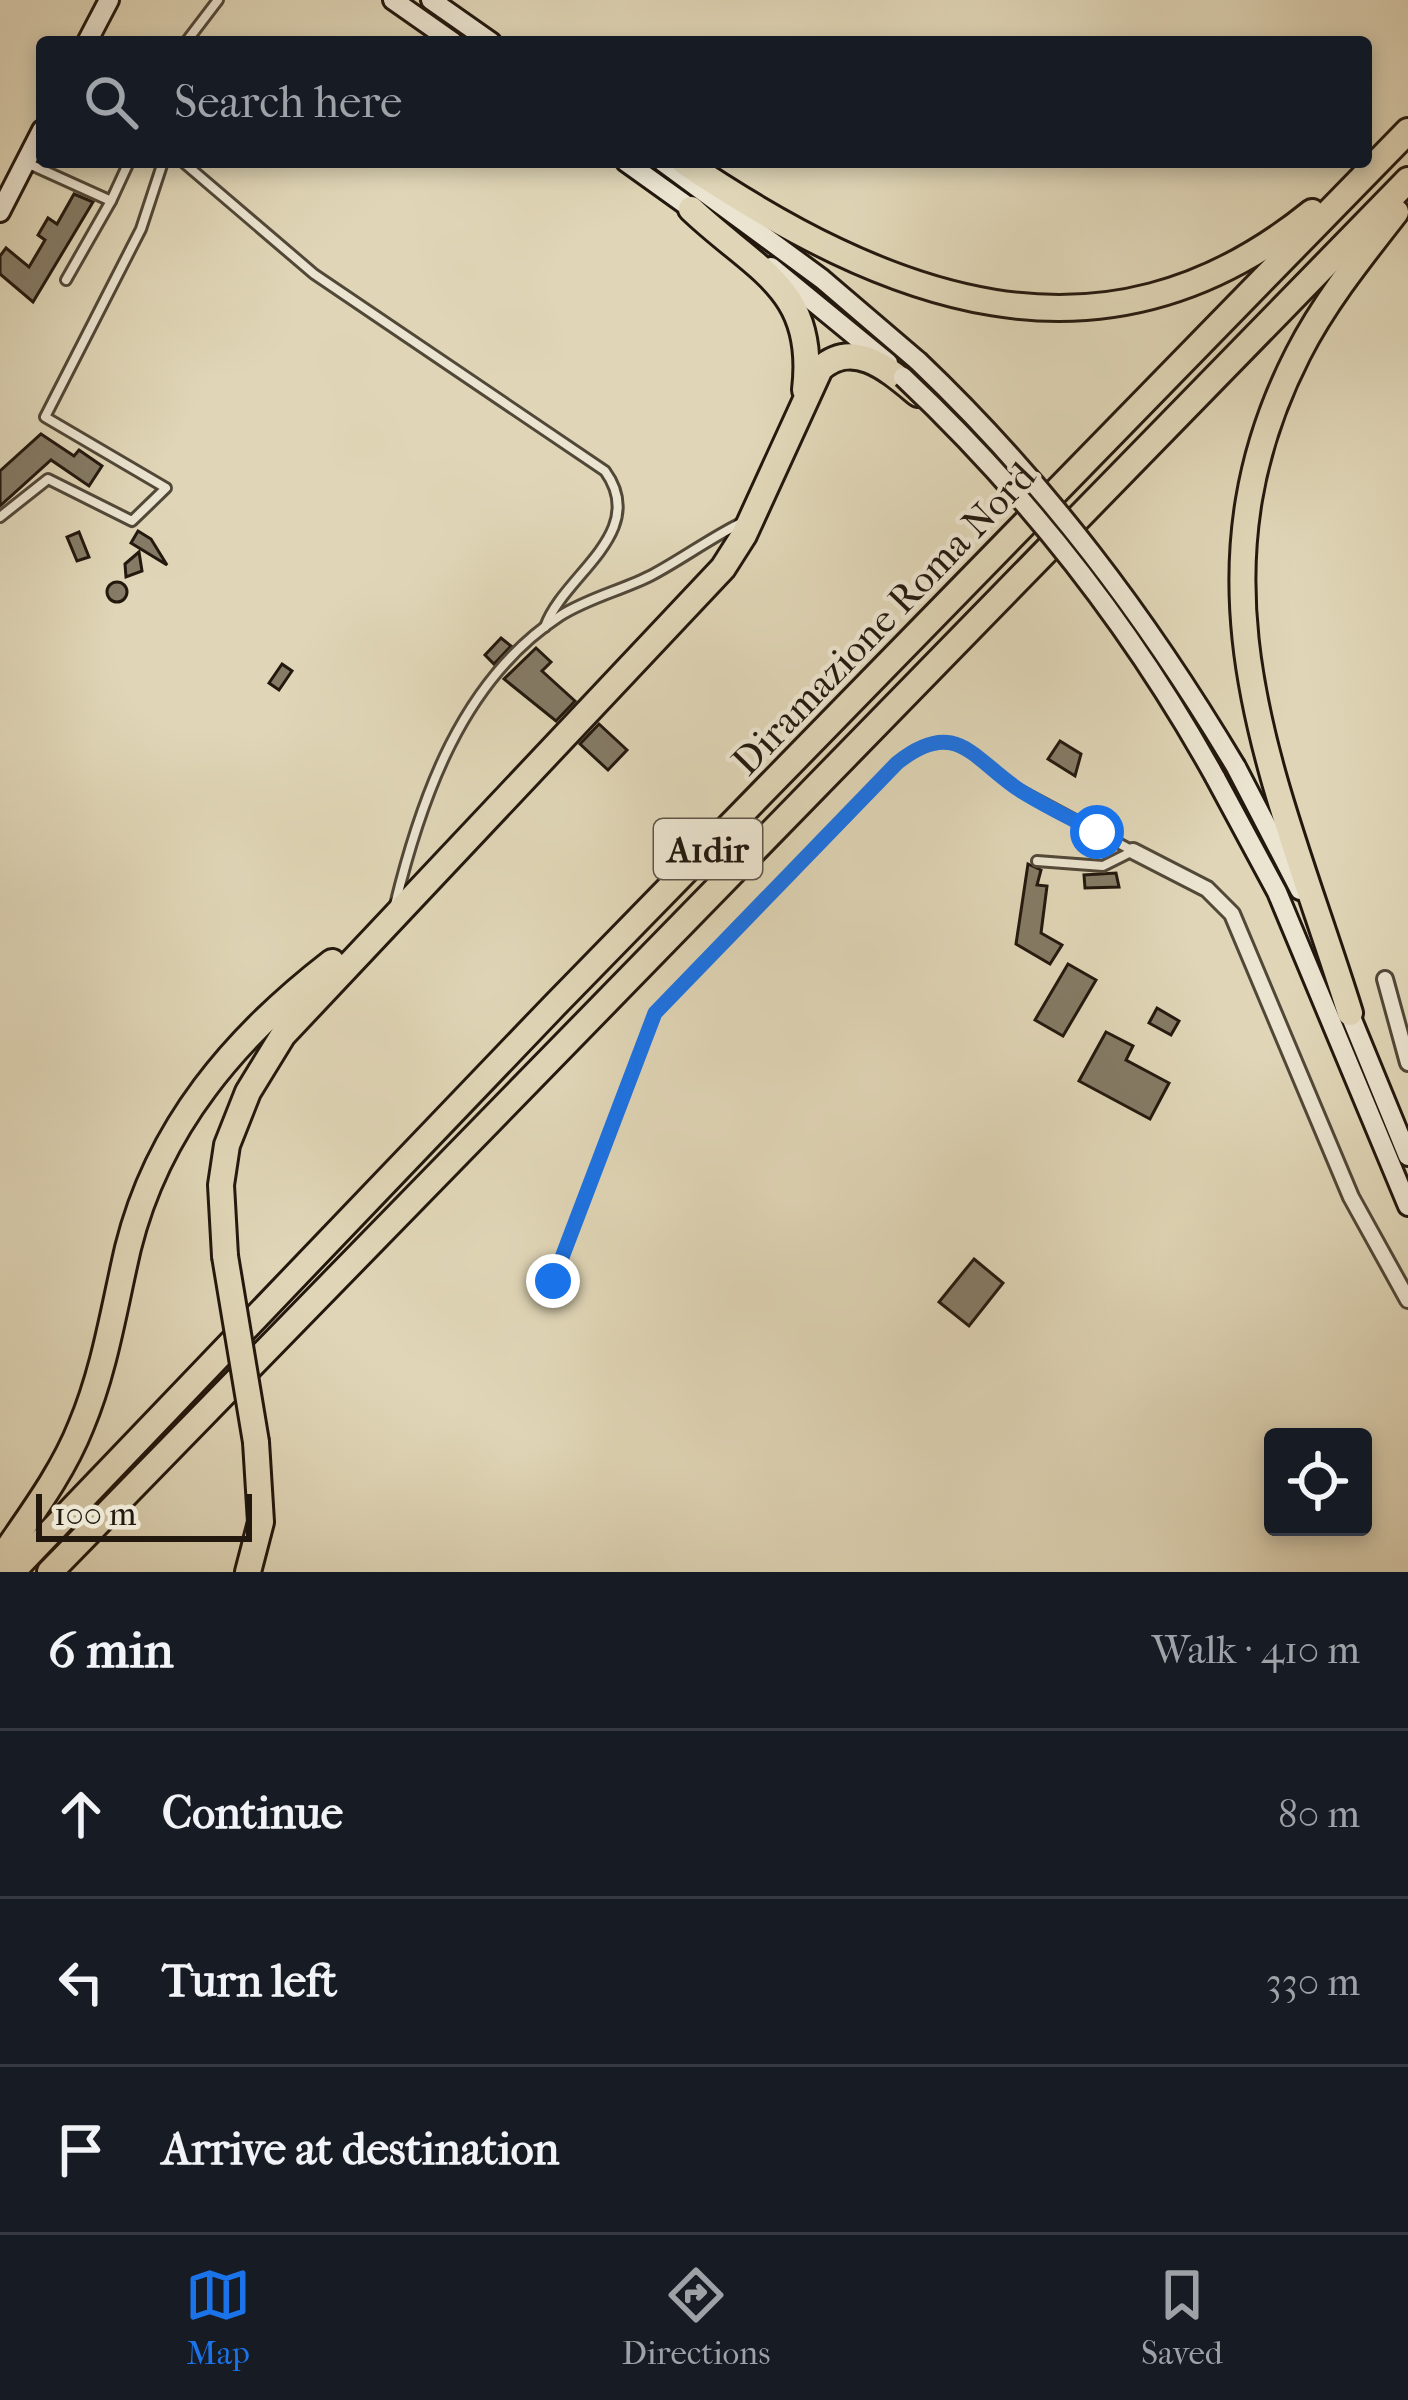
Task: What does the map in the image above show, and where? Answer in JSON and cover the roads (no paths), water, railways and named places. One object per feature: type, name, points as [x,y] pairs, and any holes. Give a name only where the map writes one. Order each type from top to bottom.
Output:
[{"type":"highway","points":[[1372,161],[1407,132]]},
{"type":"highway","name":"Diramazione Roma Nord","points":[[1372,168],[1407,132]]},
{"type":"highway","points":[[693,168],[797,234],[894,278],[972,301],[1066,308],[1157,292],[1223,269],[1296,225],[1364,168]]},
{"type":"highway","name":"Diramazione Roma Nord","points":[[12,1572],[554,1006],[1372,168]]},
{"type":"highway","name":"Diramazione Roma Nord","points":[[50,1572],[1408,180]]},
{"type":"highway","points":[[1350,1013],[1287,832],[1252,699],[1242,623],[1243,554],[1260,460],[1287,376],[1325,306],[1408,197]]},
{"type":"highway","points":[[691,208],[796,305],[807,341],[805,392]]},
{"type":"highway","points":[[248,1572],[261,1522],[256,1442],[224,1256],[221,1186],[239,1111],[289,1027],[720,572],[752,518],[805,392],[827,362],[852,355],[886,369],[943,414]]},
{"type":"highway","points":[[0,1560],[76,1438],[108,1343],[142,1202],[185,1112],[274,1009],[392,918]]},
{"type":"main road","points":[[90,36],[109,0]]},
{"type":"main road","points":[[393,0],[444,36]]},
{"type":"main road","points":[[431,0],[482,36]]},
{"type":"main road","points":[[0,212],[36,142]]},
{"type":"main road","points":[[634,168],[809,296],[903,376],[1065,549],[1114,614],[1215,777],[1277,892],[1408,1206]]},
{"type":"main road","points":[[671,168],[822,279],[918,361],[1082,536],[1172,661],[1236,767],[1297,883],[1408,1156]]},
{"type":"street","points":[[1133,851],[1207,890],[1232,914],[1351,1197],[1408,1300]]},
{"type":"street","points":[[1385,979],[1400,1003],[1408,1063]]},
{"type":"lane","points":[[191,36],[218,0]]},
{"type":"lane","points":[[26,162],[36,167]]},
{"type":"lane","points":[[39,168],[111,201]]},
{"type":"lane","points":[[67,280],[126,168]]},
{"type":"lane","points":[[0,517],[48,479],[132,521],[166,488],[45,417],[141,229],[161,168]]},
{"type":"lane","points":[[190,168],[314,274],[605,471],[617,497],[616,524],[558,600],[545,627],[479,697],[455,731],[413,838],[392,918]]},
{"type":"lane","points":[[545,627],[752,518]]},
{"type":"lane","points":[[1021,791],[1133,851]]},
{"type":"lane","points":[[1037,861],[1103,866],[1133,851]]}]
